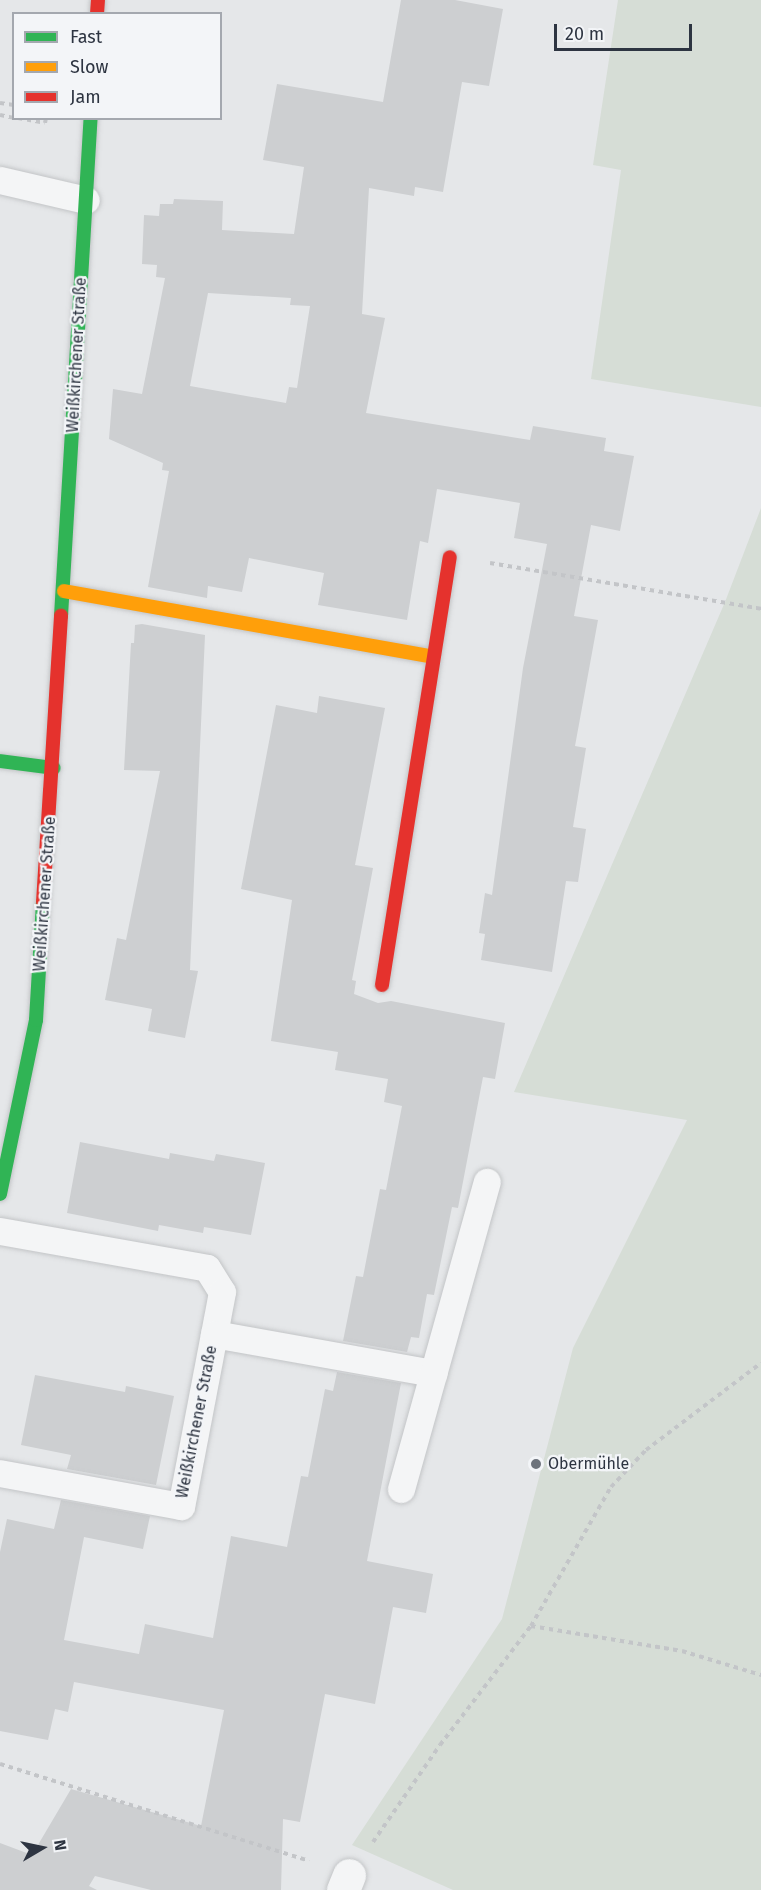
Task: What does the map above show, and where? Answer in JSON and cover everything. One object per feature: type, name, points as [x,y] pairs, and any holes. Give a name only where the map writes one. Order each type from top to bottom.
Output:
[{"type":"street","name":"Weißkirchener Straße","points":[[0,1194],[36,1020],[54,768],[91,120]]},
{"type":"street","points":[[382,985],[450,557]]},
{"type":"street","points":[[64,591],[433,657]]},
{"type":"street","points":[[0,761],[54,768]]},
{"type":"lane","points":[[0,180],[86,200]]},
{"type":"lane","points":[[401,1490],[487,1182]]},
{"type":"lane","name":"Weißkirchener Straße","points":[[0,1231],[207,1268],[222,1292],[181,1506],[0,1473]]},
{"type":"lane","name":"Weißkirchener Straße","points":[[214,1334],[434,1373]]},
{"type":"path","points":[[28,120],[45,123],[46,120]]},
{"type":"path","points":[[450,557],[761,609]]},
{"type":"path","points":[[0,1764],[346,1882],[531,1626],[611,1487],[646,1450],[761,1363]]},
{"type":"path","points":[[531,1626],[682,1651],[761,1675]]},
{"type":"shaded area","points":[[618,0],[761,0],[761,407],[591,379],[621,170],[593,165]]},
{"type":"shaded area","points":[[761,508],[761,1890],[453,1890],[352,1845],[502,1619],[573,1348],[687,1120],[514,1092],[725,602]]},
{"type":"building","points":[[401,0],[455,0],[503,9],[489,86],[462,82],[443,192],[415,187],[414,196],[369,188],[362,314],[385,318],[366,413],[530,440],[533,426],[606,438],[604,451],[634,456],[620,531],[591,525],[574,616],[598,620],[575,746],[586,748],[573,827],[586,829],[578,882],[566,881],[552,972],[481,960],[485,934],[479,933],[485,893],[492,895],[523,668],[547,544],[514,538],[520,503],[437,489],[428,543],[420,541],[407,620],[318,605],[324,573],[249,558],[242,592],[208,586],[207,598],[148,587],[169,471],[162,470],[163,463],[109,439],[113,389],[142,394],[165,278],[156,277],[157,265],[142,264],[144,215],[159,216],[160,204],[173,204],[174,199],[223,201],[222,230],[294,234],[304,167],[263,160],[277,84],[383,102]],"holes":[[[208,293],[291,298],[290,305],[310,306],[297,388],[289,387],[286,403],[190,386]]]},
{"type":"building","points":[[142,624],[205,635],[190,970],[198,971],[185,1038],[148,1031],[152,1009],[105,1000],[117,938],[126,940],[160,771],[124,770],[131,643],[134,643],[135,625]]},
{"type":"building","points":[[319,696],[385,708],[355,865],[373,868],[352,980],[356,981],[354,994],[378,1003],[391,1001],[505,1023],[495,1079],[483,1077],[458,1208],[452,1207],[434,1295],[427,1294],[419,1338],[411,1337],[407,1352],[343,1341],[356,1276],[363,1277],[380,1189],[386,1190],[402,1106],[384,1102],[388,1079],[335,1070],[338,1052],[271,1041],[292,900],[241,889],[276,705],[317,713]]},
{"type":"building","points":[[80,1142],[169,1159],[170,1153],[214,1161],[216,1154],[265,1163],[251,1235],[204,1227],[203,1233],[159,1225],[158,1231],[67,1213]]},
{"type":"building","points":[[337,1372],[401,1383],[367,1561],[433,1574],[426,1613],[393,1607],[375,1704],[325,1694],[300,1822],[283,1819],[281,1890],[151,1890],[95,1876],[89,1886],[97,1890],[0,1890],[0,1843],[32,1855],[71,1789],[201,1826],[224,1710],[74,1682],[68,1712],[55,1709],[48,1740],[0,1731],[0,1552],[7,1519],[54,1529],[61,1500],[150,1516],[143,1549],[84,1537],[64,1640],[139,1654],[145,1624],[213,1638],[231,1536],[287,1547],[301,1476],[308,1477],[325,1389],[333,1391]]},
{"type":"building","points":[[35,1375],[125,1392],[126,1386],[174,1396],[156,1485],[67,1469],[71,1455],[21,1445]]},
{"type":"traffic: fast","points":[[61,616],[91,120]]},
{"type":"traffic: fast","points":[[0,761],[54,768]]},
{"type":"traffic: fast","points":[[0,1194],[36,1020],[43,902]]},
{"type":"traffic: slow","points":[[64,591],[433,657]]},
{"type":"traffic: jam","points":[[97,12],[98,0]]},
{"type":"traffic: jam","points":[[382,985],[450,557]]},
{"type":"traffic: jam","points":[[43,902],[61,616]]},
{"type":"place","name":"Obermühle","points":[[536,1464]]}]
